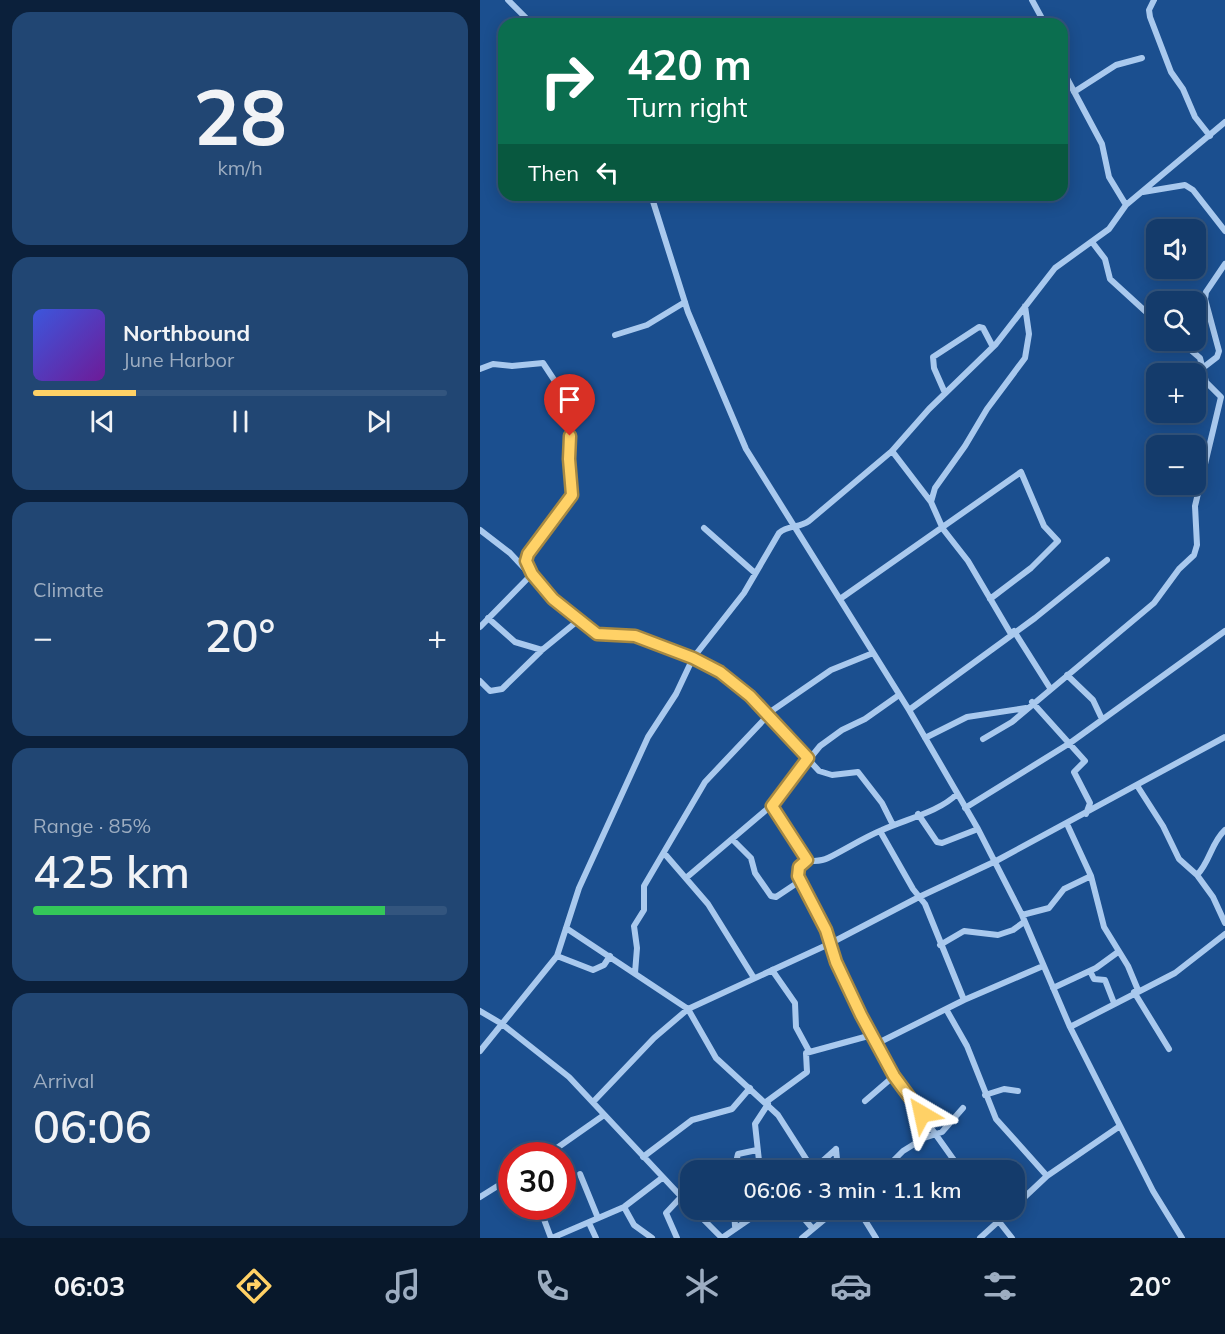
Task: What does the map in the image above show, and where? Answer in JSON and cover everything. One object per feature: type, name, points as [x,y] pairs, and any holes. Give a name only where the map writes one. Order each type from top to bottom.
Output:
[{"type":"street","points":[[508,0],[526,18]]},
{"type":"street","points":[[1154,0],[1149,10],[1150,17],[1171,72],[1183,89],[1195,117],[1210,136]]},
{"type":"street","points":[[1034,1],[1042,18]]},
{"type":"street","points":[[1074,92],[1116,65],[1142,58]]},
{"type":"street","points":[[1068,80],[1102,144],[1109,177],[1126,205]]},
{"type":"street","points":[[480,1051],[557,956],[579,888],[652,729],[676,694],[693,658],[736,604],[779,533],[784,528],[795,527],[809,521],[892,451],[945,393],[993,347],[1055,268],[1115,223],[1126,205],[1225,122]]},
{"type":"street","points":[[1142,192],[1185,185],[1193,190],[1225,231]]},
{"type":"street","points":[[653,201],[685,302],[746,449],[909,710],[996,861],[1070,1027],[1153,1191],[1182,1238]]},
{"type":"street","points":[[1092,242],[1104,259],[1110,279],[1146,312]]},
{"type":"street","points":[[1206,365],[1217,357],[1222,345],[1204,298],[1225,264]]},
{"type":"street","points":[[615,335],[647,325],[685,302]]},
{"type":"street","points":[[931,502],[934,488],[1025,358],[1028,343],[1025,306]]},
{"type":"street","points":[[1018,317],[1027,319]]},
{"type":"street","points":[[945,393],[934,368],[933,357],[979,327],[983,328],[993,347]]},
{"type":"street","points":[[1192,351],[1202,363]]},
{"type":"street","points":[[480,369],[493,364],[512,366],[543,363],[566,398],[569,408],[572,495],[528,554],[526,561],[532,574]]},
{"type":"street","points":[[983,740],[1012,722],[1032,702],[1154,603],[1196,550],[1195,506],[1221,403],[1219,393],[1206,382]]},
{"type":"street","points":[[892,451],[931,502],[943,529],[968,561],[990,599],[1050,688]]},
{"type":"street","points":[[840,599],[943,529],[1018,473],[1023,474],[1044,526],[1058,542],[1031,568],[990,599]]},
{"type":"street","points":[[704,528],[755,573]]},
{"type":"street","points":[[480,530],[501,545],[532,574],[553,599],[601,636],[635,636],[693,658],[728,677],[750,696],[767,717],[808,758],[813,767],[824,774],[858,772],[882,803],[893,825]]},
{"type":"street","points":[[909,710],[1107,560]]},
{"type":"street","points":[[480,627],[532,574]]},
{"type":"street","points":[[488,618],[515,642],[542,650]]},
{"type":"street","points":[[480,681],[490,691],[502,690],[542,650],[580,619]]},
{"type":"street","points":[[965,808],[1063,748],[1225,631]]},
{"type":"street","points":[[635,973],[637,948],[634,926],[644,910],[644,886],[705,782],[767,717],[823,675],[873,653]]},
{"type":"street","points":[[1067,675],[1093,700],[1102,719]]},
{"type":"street","points":[[686,879],[772,806],[808,758],[837,733],[865,719],[899,695]]},
{"type":"street","points":[[1032,702],[1085,761],[1074,772],[1090,803],[1086,814]]},
{"type":"street","points":[[925,738],[967,717],[1026,708]]},
{"type":"street","points":[[1062,736],[1063,748]]},
{"type":"street","points":[[594,1101],[654,1038],[688,1010],[829,944],[919,897],[996,861],[1138,787],[1225,738]]},
{"type":"street","points":[[1138,787],[1163,826],[1179,859],[1197,875],[1214,897],[1225,923]]},
{"type":"street","points":[[954,1160],[894,1076],[876,1044],[844,982],[826,930],[800,881],[799,867],[807,860],[827,859],[880,831],[942,805],[957,794]]},
{"type":"street","points":[[772,806],[807,860]]},
{"type":"street","points":[[918,814],[937,842],[942,843],[978,829]]},
{"type":"street","points":[[1068,824],[1091,876],[1101,919],[1136,991],[1169,1049]]},
{"type":"street","points":[[1197,875],[1206,863],[1217,837],[1225,830]]},
{"type":"street","points":[[880,831],[925,904],[964,1000]]},
{"type":"street","points":[[732,839],[751,858],[755,873],[771,896],[776,897],[800,881]]},
{"type":"street","points":[[664,853],[708,904],[754,978]]},
{"type":"street","points":[[940,945],[964,931],[998,935],[1013,930],[1023,918],[1049,908],[1064,889],[1091,876]]},
{"type":"street","points":[[566,928],[656,986],[677,1005],[688,1010],[716,1058],[767,1103],[809,1160]]},
{"type":"street","points":[[1070,1027],[1186,965],[1225,934]]},
{"type":"street","points":[[1053,988],[1090,971],[1118,952]]},
{"type":"street","points":[[557,956],[593,970],[604,965],[610,956]]},
{"type":"street","points":[[876,1044],[964,1000],[1043,966]]},
{"type":"street","points":[[772,970],[795,1004],[796,1026],[809,1051]]},
{"type":"street","points":[[1090,971],[1094,979],[1105,980],[1113,1003]]},
{"type":"street","points":[[946,1009],[967,1047],[996,1119],[1047,1176]]},
{"type":"street","points":[[480,1011],[502,1024],[557,1066],[594,1101],[642,1157],[680,1196]]},
{"type":"street","points":[[758,1160],[755,1124],[767,1103],[807,1072],[809,1065],[805,1055],[809,1051],[872,1035]]},
{"type":"street","points":[[865,1101],[894,1076]]},
{"type":"street","points":[[642,1157],[692,1120],[732,1109],[750,1088]]},
{"type":"street","points":[[985,1095],[1004,1089],[1018,1091]]},
{"type":"street","points":[[894,1160],[903,1151],[935,1133],[942,1132],[963,1108]]},
{"type":"street","points":[[566,1142],[604,1115]]},
{"type":"street","points":[[1025,1197],[1047,1176],[1120,1126]]},
{"type":"street","points":[[823,1160],[836,1149],[837,1160]]},
{"type":"street","points":[[736,1160],[738,1154],[757,1150]]},
{"type":"street","points":[[580,1174],[598,1218]]},
{"type":"street","points":[[546,1220],[554,1238],[624,1208],[662,1178]]},
{"type":"street","points":[[480,1197],[498,1186]]},
{"type":"street","points":[[678,1238],[666,1213],[680,1198]]},
{"type":"street","points":[[624,1208],[634,1226],[652,1238]]},
{"type":"street","points":[[704,1220],[722,1238],[745,1220]]},
{"type":"street","points":[[735,1220],[735,1226]]},
{"type":"street","points":[[805,1220],[812,1228]]},
{"type":"street","points":[[802,1238],[823,1220]]},
{"type":"street","points":[[865,1220],[876,1238]]},
{"type":"street","points":[[980,1238],[998,1221],[1012,1238]]},
{"type":"street","points":[[589,1223],[596,1238]]},
{"type":"route","points":[[570,436],[572,495],[570,501],[528,554],[526,561],[532,574],[553,599],[597,634],[635,636],[693,658],[728,677],[750,696],[767,717],[808,758],[772,806],[807,860],[799,867],[798,876],[826,930],[844,982],[894,1076],[922,1114]]}]
